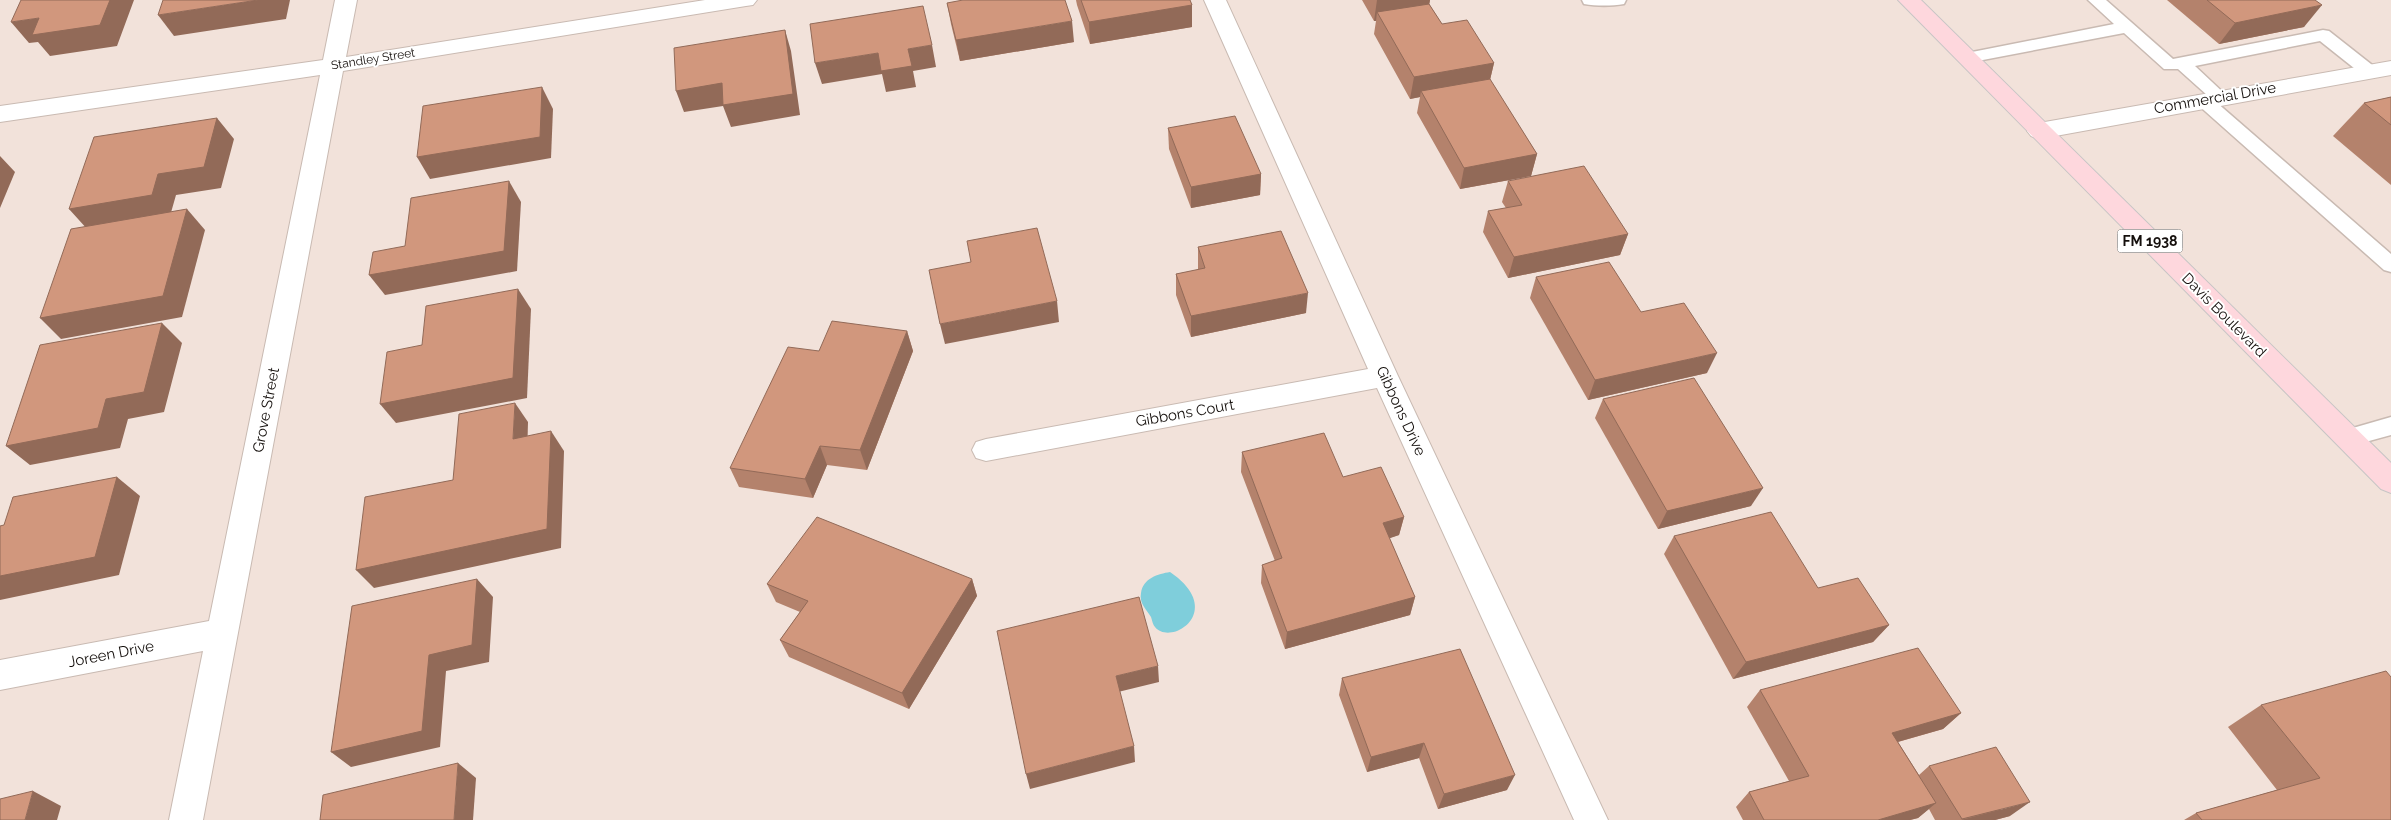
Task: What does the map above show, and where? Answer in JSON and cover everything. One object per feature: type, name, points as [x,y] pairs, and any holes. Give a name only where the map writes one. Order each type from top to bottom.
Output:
[{"type":"main road","name":"Davis Boulevard","points":[[1909,0],[2391,482]]},
{"type":"street","name":"Grove Street","points":[[186,820],[346,0]]},
{"type":"street","name":"Standley Street","points":[[0,114],[333,66],[746,0]]},
{"type":"street","name":"Gibbons Drive","points":[[1214,0],[1385,376],[1591,820]]},
{"type":"street","name":"Commercial Drive","points":[[2039,131],[2381,70]]},
{"type":"street","name":"Gibbons Court","points":[[986,450],[1385,376]]},
{"type":"street","name":"Joreen Drive","points":[[0,675],[222,633]]},
{"type":"lane","points":[[1590,0],[1618,0]]},
{"type":"lane","points":[[2096,0],[2170,66],[2323,35],[2381,70]]},
{"type":"lane","points":[[1967,58],[2127,27]]},
{"type":"lane","points":[[2182,63],[2211,99],[2391,265]]},
{"type":"lane","points":[[2347,438],[2391,426]]},
{"type":"water","points":[[1170,572],[1186,586],[1194,600],[1195,612],[1190,622],[1182,629],[1163,632],[1155,627],[1142,603],[1141,593],[1148,580]]},
{"type":"building","points":[[21,0],[110,0],[100,25],[32,35],[39,18],[11,22]]},
{"type":"building","points":[[163,0],[258,0],[158,15]]},
{"type":"building","points":[[963,0],[1065,0],[1072,21],[956,40],[947,3]]},
{"type":"building","points":[[1081,0],[1190,0],[1192,5],[1089,22]]},
{"type":"building","points":[[2207,0],[2315,0],[2322,5],[2235,23]]},
{"type":"building","points":[[1429,4],[1442,24],[1467,20],[1494,63],[1414,77],[1377,12]]},
{"type":"building","points":[[923,6],[932,45],[908,49],[912,66],[881,71],[878,53],[815,63],[810,24]]},
{"type":"building","points":[[785,30],[793,94],[723,105],[722,83],[676,91],[674,48]]},
{"type":"building","points":[[1490,79],[1537,154],[1464,168],[1421,91]]},
{"type":"building","points":[[542,87],[540,137],[417,157],[423,106]]},
{"type":"building","points":[[2391,97],[2391,125],[2364,103]]},
{"type":"building","points":[[1235,116],[1261,174],[1191,187],[1168,128]]},
{"type":"building","points":[[217,118],[204,167],[158,174],[152,195],[69,209],[94,137]]},
{"type":"building","points":[[1584,166],[1628,234],[1514,257],[1488,211],[1522,205],[1508,181]]},
{"type":"building","points":[[509,181],[504,251],[369,275],[373,252],[405,246],[411,198]]},
{"type":"building","points":[[187,209],[163,296],[40,318],[71,229]]},
{"type":"building","points":[[1037,228],[1057,301],[940,324],[929,270],[971,262],[967,241]]},
{"type":"building","points":[[1281,231],[1308,293],[1191,316],[1176,274],[1205,268],[1198,247]]},
{"type":"building","points":[[1609,262],[1641,312],[1684,303],[1717,353],[1595,380],[1536,277]]},
{"type":"building","points":[[518,289],[513,378],[380,404],[387,352],[422,345],[426,306]]},
{"type":"building","points":[[832,321],[907,331],[860,450],[820,446],[805,479],[730,468],[788,347],[819,351]]},
{"type":"building","points":[[162,323],[144,392],[106,399],[98,428],[6,446],[40,345]]},
{"type":"building","points":[[1694,378],[1763,488],[1667,511],[1603,399]]},
{"type":"building","points":[[515,403],[513,439],[551,431],[547,529],[356,570],[365,497],[453,480],[459,414]]},
{"type":"building","points":[[1324,433],[1343,477],[1381,467],[1404,517],[1383,523],[1415,597],[1287,632],[1262,565],[1282,558],[1242,452]]},
{"type":"building","points":[[117,477],[95,557],[0,576],[0,526],[4,525],[13,497]]},
{"type":"building","points":[[1771,512],[1818,588],[1858,578],[1889,625],[1746,662],[1674,536]]},
{"type":"building","points":[[817,517],[972,579],[902,693],[780,640],[808,601],[767,584]]},
{"type":"building","points":[[477,579],[472,645],[429,655],[422,731],[331,752],[352,606]]},
{"type":"building","points":[[1139,597],[1158,666],[1116,676],[1134,746],[1026,774],[997,631]]},
{"type":"building","points":[[1918,648],[1961,713],[1892,733],[1936,803],[1878,820],[1764,820],[1749,792],[1809,776],[1760,690]]},
{"type":"building","points":[[1460,649],[1515,775],[1444,794],[1424,743],[1371,757],[1342,678]]},
{"type":"building","points":[[2386,671],[2391,677],[2391,820],[2202,820],[2196,813],[2320,778],[2261,705]]},
{"type":"building","points":[[1996,747],[2030,802],[1962,819],[1929,766]]},
{"type":"building","points":[[458,763],[454,820],[320,820],[323,795]]},
{"type":"building","points":[[33,791],[25,820],[0,820],[0,799]]}]
